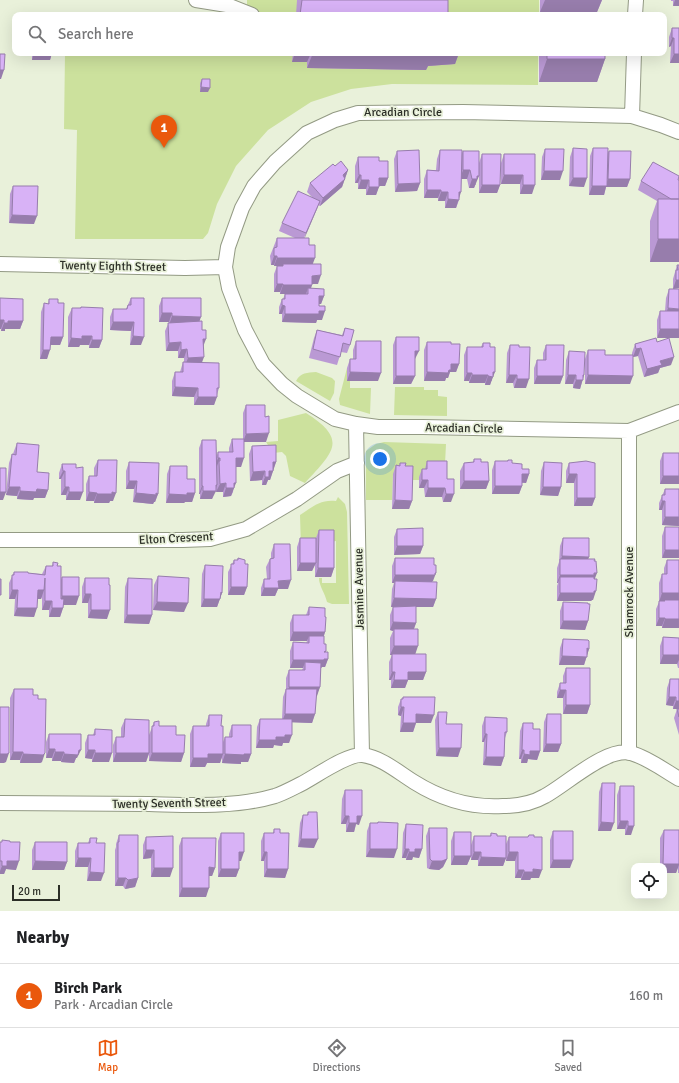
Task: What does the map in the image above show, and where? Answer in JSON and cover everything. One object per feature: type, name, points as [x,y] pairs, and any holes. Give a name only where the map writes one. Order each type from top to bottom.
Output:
[{"type":"street","points":[[196,0],[227,5],[244,12]]},
{"type":"street","points":[[636,0],[636,12]]},
{"type":"street","points":[[632,116],[634,56]]},
{"type":"street","name":"Arcadian Circle","points":[[679,132],[632,116],[463,112],[358,113],[335,120],[307,133],[275,162],[254,186],[242,208],[228,247],[225,267],[229,288],[245,330],[263,364],[282,384],[306,402],[334,418],[356,424],[378,427],[629,431],[679,412]]},
{"type":"street","name":"Twenty Eighth Street","points":[[0,264],[185,268],[225,267]]},
{"type":"street","name":"Jasmine Avenue","points":[[356,424],[362,755]]},
{"type":"street","name":"Shamrock Avenue","points":[[629,431],[629,753]]},
{"type":"street","name":"Elton Crescent","points":[[0,540],[210,539],[246,529],[298,499],[337,471],[357,463]]},
{"type":"street","points":[[362,755],[385,763],[415,783],[440,796],[476,806],[521,804],[544,796],[591,765],[608,756],[629,753],[648,760],[679,779]]},
{"type":"street","name":"Twenty Seventh Street","points":[[0,803],[209,805],[256,800],[277,795],[301,784],[346,759],[362,755]]},
{"type":"green space","points":[[247,0],[539,0],[539,12],[247,12]]},
{"type":"green space","points":[[65,56],[538,56],[538,85],[392,84],[351,89],[311,102],[268,130],[236,166],[217,204],[208,233],[203,239],[75,239],[77,130],[64,129]]},
{"type":"green space","points":[[347,368],[347,380],[350,381],[350,388],[371,388],[370,414],[340,405],[339,399]]},
{"type":"green space","points":[[316,372],[332,378],[335,381],[334,393],[330,401],[296,381],[302,374]]},
{"type":"green space","points":[[395,387],[424,387],[424,390],[438,390],[438,396],[447,397],[447,416],[394,415]]},
{"type":"green space","points":[[306,413],[319,422],[328,431],[332,439],[332,446],[323,463],[305,483],[290,476],[286,456],[282,452],[273,453],[266,442],[278,441],[278,420]]},
{"type":"green space","points":[[384,442],[446,444],[445,464],[428,470],[419,477],[419,480],[410,480],[393,474],[392,500],[366,500],[366,451],[376,444]]},
{"type":"green space","points":[[338,497],[345,504],[347,512],[349,604],[332,604],[327,602],[319,581],[319,578],[322,578],[322,583],[336,583],[336,541],[301,547],[300,515],[321,502],[336,501]]},
{"type":"building","points":[[302,0],[448,0],[448,12],[300,12]]},
{"type":"building","points":[[672,28],[679,28],[679,54],[674,54],[674,38],[672,38]]},
{"type":"building","points":[[0,54],[5,54],[4,70],[0,70]]},
{"type":"building","points":[[547,56],[605,56],[605,59],[547,59]]},
{"type":"building","points":[[202,79],[210,79],[210,88],[201,87]]},
{"type":"building","points":[[573,148],[587,149],[587,178],[573,178]]},
{"type":"building","points":[[593,148],[608,148],[607,186],[592,186]]},
{"type":"building","points":[[545,149],[564,149],[563,171],[544,171]]},
{"type":"building","points":[[419,150],[420,183],[398,184],[397,151]]},
{"type":"building","points":[[440,150],[462,150],[461,192],[459,192],[459,200],[448,199],[448,192],[441,192],[441,190],[427,190],[427,170],[439,171]]},
{"type":"building","points":[[463,151],[479,151],[479,176],[477,176],[477,179],[472,179],[470,170],[463,170]]},
{"type":"building","points":[[609,151],[631,151],[630,179],[608,179]]},
{"type":"building","points":[[482,154],[501,154],[500,185],[482,185]]},
{"type":"building","points":[[504,154],[535,154],[535,185],[523,185],[523,175],[504,175]]},
{"type":"building","points":[[358,157],[379,157],[379,161],[388,161],[388,178],[379,178],[379,187],[369,187],[369,180],[361,180],[361,175],[359,175]]},
{"type":"building","points":[[341,161],[348,170],[343,175],[345,179],[323,198],[310,183],[333,164],[335,166]]},
{"type":"building","points":[[653,162],[679,176],[679,199],[671,199],[641,181]]},
{"type":"building","points":[[13,186],[38,186],[37,216],[12,215]]},
{"type":"building","points":[[298,191],[320,201],[306,233],[282,223]]},
{"type":"building","points":[[658,199],[679,199],[679,239],[658,239]]},
{"type":"building","points":[[277,238],[309,238],[309,245],[315,245],[315,258],[277,258],[277,256],[274,256],[274,248],[277,247]]},
{"type":"building","points":[[283,264],[321,264],[321,275],[312,276],[312,285],[277,284],[277,266],[283,266]]},
{"type":"building","points":[[677,265],[679,265],[679,280],[676,280],[676,270],[678,270]]},
{"type":"building","points":[[308,288],[324,289],[324,296],[319,296],[319,306],[325,306],[325,311],[319,311],[319,314],[285,314],[285,306],[282,305],[282,299],[285,299],[285,294],[308,294]]},
{"type":"building","points":[[669,289],[679,289],[679,309],[668,308]]},
{"type":"building","points":[[0,298],[23,299],[23,321],[8,321],[8,323],[4,323],[4,320],[0,320]]},
{"type":"building","points":[[131,298],[144,298],[144,337],[133,336],[134,322],[113,322],[113,309],[127,309],[128,305],[131,305]]},
{"type":"building","points":[[162,298],[201,298],[201,317],[172,316],[172,313],[162,313]]},
{"type":"building","points":[[49,299],[58,299],[58,303],[64,303],[63,337],[51,337],[50,350],[43,350],[44,303],[49,304]]},
{"type":"building","points":[[72,308],[103,308],[102,340],[92,340],[92,336],[82,336],[82,339],[71,338]]},
{"type":"building","points":[[660,311],[679,311],[679,329],[660,329]]},
{"type":"building","points":[[202,321],[202,330],[206,330],[206,339],[203,339],[204,357],[188,358],[187,349],[181,350],[181,342],[169,343],[168,323]]},
{"type":"building","points":[[345,328],[354,330],[350,345],[343,343],[340,357],[313,349],[317,330],[343,336]]},
{"type":"building","points":[[396,337],[419,337],[419,351],[415,351],[415,376],[396,376]]},
{"type":"building","points":[[656,338],[657,342],[669,338],[674,357],[660,361],[662,365],[647,369],[641,348],[636,349],[635,344]]},
{"type":"building","points":[[356,341],[381,341],[381,373],[350,372],[350,359],[356,359]]},
{"type":"building","points":[[427,342],[451,342],[451,344],[460,344],[459,364],[451,364],[451,370],[449,370],[448,373],[427,372]]},
{"type":"building","points":[[483,343],[490,343],[490,347],[495,347],[495,372],[493,372],[493,377],[488,375],[472,375],[472,373],[467,373],[467,347],[483,347]]},
{"type":"building","points":[[510,345],[530,347],[529,379],[517,379],[517,375],[509,375]]},
{"type":"building","points":[[546,345],[564,345],[563,376],[537,376],[537,360],[546,360]]},
{"type":"building","points":[[588,350],[605,350],[605,355],[633,355],[633,376],[588,375]]},
{"type":"building","points":[[569,351],[585,352],[583,380],[576,380],[576,375],[568,375]]},
{"type":"building","points":[[183,362],[219,363],[219,388],[217,388],[217,397],[198,397],[198,388],[175,387],[175,372],[183,372]]},
{"type":"building","points":[[246,405],[265,405],[265,417],[269,416],[269,433],[246,434]]},
{"type":"building","points":[[232,439],[244,439],[244,458],[236,458],[236,483],[234,483],[234,488],[226,488],[226,483],[220,484],[220,458],[218,458],[218,452],[233,452]]},
{"type":"building","points":[[202,440],[216,440],[216,491],[203,491]]},
{"type":"building","points":[[17,443],[39,445],[37,472],[49,473],[48,490],[37,489],[36,492],[20,491],[20,487],[9,487],[12,454],[16,455]]},
{"type":"building","points":[[276,445],[276,462],[273,462],[273,471],[269,471],[269,477],[265,477],[265,471],[253,472],[252,446]]},
{"type":"building","points":[[663,453],[679,453],[679,476],[663,476]]},
{"type":"building","points":[[474,459],[481,459],[481,462],[488,462],[489,481],[464,481],[464,463],[474,462]]},
{"type":"building","points":[[98,460],[117,460],[116,493],[112,492],[112,494],[97,494],[89,492],[89,476],[97,476]]},
{"type":"building","points":[[512,460],[512,463],[522,464],[522,469],[529,469],[529,474],[522,474],[522,486],[495,486],[495,461]]},
{"type":"building","points":[[427,461],[447,461],[447,479],[454,479],[454,494],[446,494],[445,488],[428,488],[428,480],[422,480],[422,469],[427,469]]},
{"type":"building","points":[[586,461],[595,463],[595,498],[577,498],[577,474],[569,474],[569,463]]},
{"type":"building","points":[[129,462],[159,463],[158,494],[136,493],[137,481],[129,481]]},
{"type":"building","points":[[544,462],[562,463],[561,487],[543,487]]},
{"type":"building","points":[[400,463],[406,463],[405,466],[413,466],[412,501],[395,500],[396,465],[400,466]]},
{"type":"building","points":[[62,464],[76,464],[76,468],[83,467],[83,492],[69,492],[69,487],[65,487],[65,471],[63,471]]},
{"type":"building","points":[[170,466],[187,466],[187,479],[195,479],[195,493],[187,493],[187,495],[169,494]]},
{"type":"building","points":[[0,468],[6,468],[6,492],[0,492]]},
{"type":"building","points":[[665,489],[679,489],[679,517],[665,517],[665,501],[662,501],[662,495],[665,495]]},
{"type":"building","points":[[665,527],[679,527],[679,550],[665,550]]},
{"type":"building","points":[[423,528],[423,546],[397,546],[397,529]]},
{"type":"building","points":[[319,530],[334,530],[334,568],[318,568]]},
{"type":"building","points":[[300,538],[316,538],[316,563],[300,563]]},
{"type":"building","points":[[563,538],[589,538],[589,557],[562,556]]},
{"type":"building","points":[[274,544],[290,544],[291,580],[278,581],[279,588],[264,588],[264,579],[270,579],[270,559],[274,558]]},
{"type":"building","points":[[238,558],[245,560],[245,564],[248,564],[247,587],[231,587],[231,564],[234,564],[234,560],[238,560]]},
{"type":"building","points":[[395,558],[434,558],[436,573],[435,575],[395,575]]},
{"type":"building","points":[[560,559],[595,559],[594,561],[596,561],[597,573],[594,573],[594,575],[560,575]]},
{"type":"building","points":[[667,560],[679,560],[679,593],[662,593],[662,574],[667,574]]},
{"type":"building","points":[[53,562],[58,563],[57,566],[61,566],[61,599],[64,599],[63,608],[52,608],[52,601],[45,601],[45,578],[44,590],[38,590],[37,608],[17,608],[18,590],[12,590],[12,575],[14,575],[14,572],[28,572],[45,575],[46,566],[53,566]]},
{"type":"building","points":[[205,565],[223,566],[222,593],[221,592],[220,599],[204,599]]},
{"type":"building","points":[[158,576],[189,578],[188,603],[157,602]]},
{"type":"building","points":[[62,577],[79,577],[79,596],[62,596]]},
{"type":"building","points":[[560,577],[594,577],[594,579],[597,579],[596,591],[594,591],[594,593],[560,593]]},
{"type":"building","points":[[85,578],[109,578],[110,610],[91,610],[91,594],[85,594]]},
{"type":"building","points":[[128,578],[152,579],[152,615],[127,615]]},
{"type":"building","points":[[1,579],[1,595],[0,595]]},
{"type":"building","points":[[395,581],[437,582],[436,599],[394,598]]},
{"type":"building","points":[[664,600],[679,600],[679,619],[659,618],[659,601],[665,601]]},
{"type":"building","points":[[563,602],[590,604],[588,621],[563,621]]},
{"type":"building","points":[[416,606],[416,623],[393,622],[393,607]]},
{"type":"building","points":[[309,607],[325,608],[325,632],[293,632],[293,615],[309,615]]},
{"type":"building","points":[[394,629],[418,629],[418,646],[394,646]]},
{"type":"building","points":[[309,636],[324,636],[326,651],[324,652],[328,652],[328,659],[293,660],[293,642],[309,643]]},
{"type":"building","points":[[663,637],[679,638],[679,655],[663,655]]},
{"type":"building","points":[[563,639],[588,640],[589,649],[587,648],[587,657],[562,656]]},
{"type":"building","points":[[392,654],[426,654],[426,672],[408,672],[408,680],[394,680],[395,672],[392,672]]},
{"type":"building","points":[[305,662],[321,663],[320,687],[289,687],[289,670],[305,670]]},
{"type":"building","points":[[566,668],[590,668],[590,705],[566,705],[566,690],[560,690],[560,683],[566,683]]},
{"type":"building","points":[[670,679],[679,679],[679,701],[676,701],[676,697],[669,697]]},
{"type":"building","points":[[14,689],[33,689],[33,695],[38,695],[38,699],[46,699],[45,753],[43,755],[13,752]]},
{"type":"building","points":[[286,689],[317,689],[315,714],[285,714]]},
{"type":"building","points":[[403,697],[435,697],[434,715],[416,714],[416,723],[403,723],[404,707],[401,707],[401,699],[403,699]]},
{"type":"building","points":[[0,707],[9,707],[9,753],[7,754],[0,754]]},
{"type":"building","points":[[438,712],[447,712],[446,724],[462,724],[461,748],[439,748]]},
{"type":"building","points":[[547,714],[561,714],[561,744],[546,744]]},
{"type":"building","points":[[209,715],[222,715],[221,726],[223,726],[223,754],[208,754],[208,758],[193,758],[193,726],[209,726]]},
{"type":"building","points":[[485,717],[507,718],[504,757],[486,757],[487,734],[485,734]]},
{"type":"building","points":[[125,719],[149,720],[149,753],[116,753],[116,737],[124,737]]},
{"type":"building","points":[[260,719],[292,719],[292,735],[276,737],[276,740],[259,740]]},
{"type":"building","points":[[159,721],[159,726],[176,726],[176,735],[185,735],[184,753],[152,753],[152,726],[154,726],[154,722]]},
{"type":"building","points":[[523,723],[533,723],[533,729],[540,729],[540,751],[530,751],[530,755],[524,754],[524,750],[522,750]]},
{"type":"building","points":[[232,725],[251,725],[251,754],[225,754],[225,737],[232,737]]},
{"type":"building","points":[[95,729],[112,730],[112,753],[95,753],[95,750],[88,750],[88,735],[95,735]]},
{"type":"building","points":[[49,734],[81,734],[81,750],[79,750],[78,755],[64,754],[64,752],[55,752],[55,749],[49,749]]},
{"type":"building","points":[[602,783],[615,783],[614,823],[601,822]]},
{"type":"building","points":[[620,786],[634,786],[634,826],[628,826],[628,821],[620,821]]},
{"type":"building","points":[[345,790],[362,790],[362,816],[357,816],[357,823],[349,823],[349,816],[345,816]]},
{"type":"building","points":[[308,812],[317,812],[318,839],[301,839],[303,815],[308,815]]},
{"type":"building","points":[[370,823],[398,823],[397,849],[370,849]]},
{"type":"building","points":[[406,824],[423,825],[422,849],[415,849],[415,852],[409,852],[409,849],[405,849]]},
{"type":"building","points":[[429,828],[447,828],[447,859],[442,861],[432,861],[430,859]]},
{"type":"building","points":[[274,829],[280,829],[280,833],[289,833],[288,869],[267,869],[267,852],[264,852],[264,833],[274,833]]},
{"type":"building","points":[[664,830],[679,830],[679,864],[663,863]]},
{"type":"building","points":[[553,831],[573,831],[573,860],[553,860]]},
{"type":"building","points":[[454,832],[471,832],[471,856],[454,856]]},
{"type":"building","points":[[221,833],[244,833],[244,852],[239,852],[239,869],[221,869]]},
{"type":"building","points":[[491,833],[497,834],[497,836],[506,836],[506,858],[481,857],[481,852],[474,852],[474,836],[491,836]]},
{"type":"building","points":[[119,835],[138,835],[138,878],[128,880],[126,878],[118,878]]},
{"type":"building","points":[[529,835],[534,835],[534,837],[542,837],[542,870],[533,869],[533,872],[524,872],[524,870],[518,870],[518,852],[509,852],[509,837],[528,837]]},
{"type":"building","points":[[173,836],[173,868],[154,868],[154,850],[146,850],[146,837]]},
{"type":"building","points":[[90,838],[97,838],[96,843],[105,843],[104,873],[90,872],[91,858],[78,858],[78,843],[90,843]]},
{"type":"building","points":[[182,838],[216,838],[215,868],[209,867],[209,888],[182,888]]},
{"type":"building","points":[[2,840],[20,842],[19,861],[7,861],[7,866],[2,866],[2,861],[0,861],[0,842],[2,842]]},
{"type":"building","points":[[35,842],[67,842],[67,862],[35,861]]},
{"type":"place","name":"Birch Park","points":[[164,148]]}]
